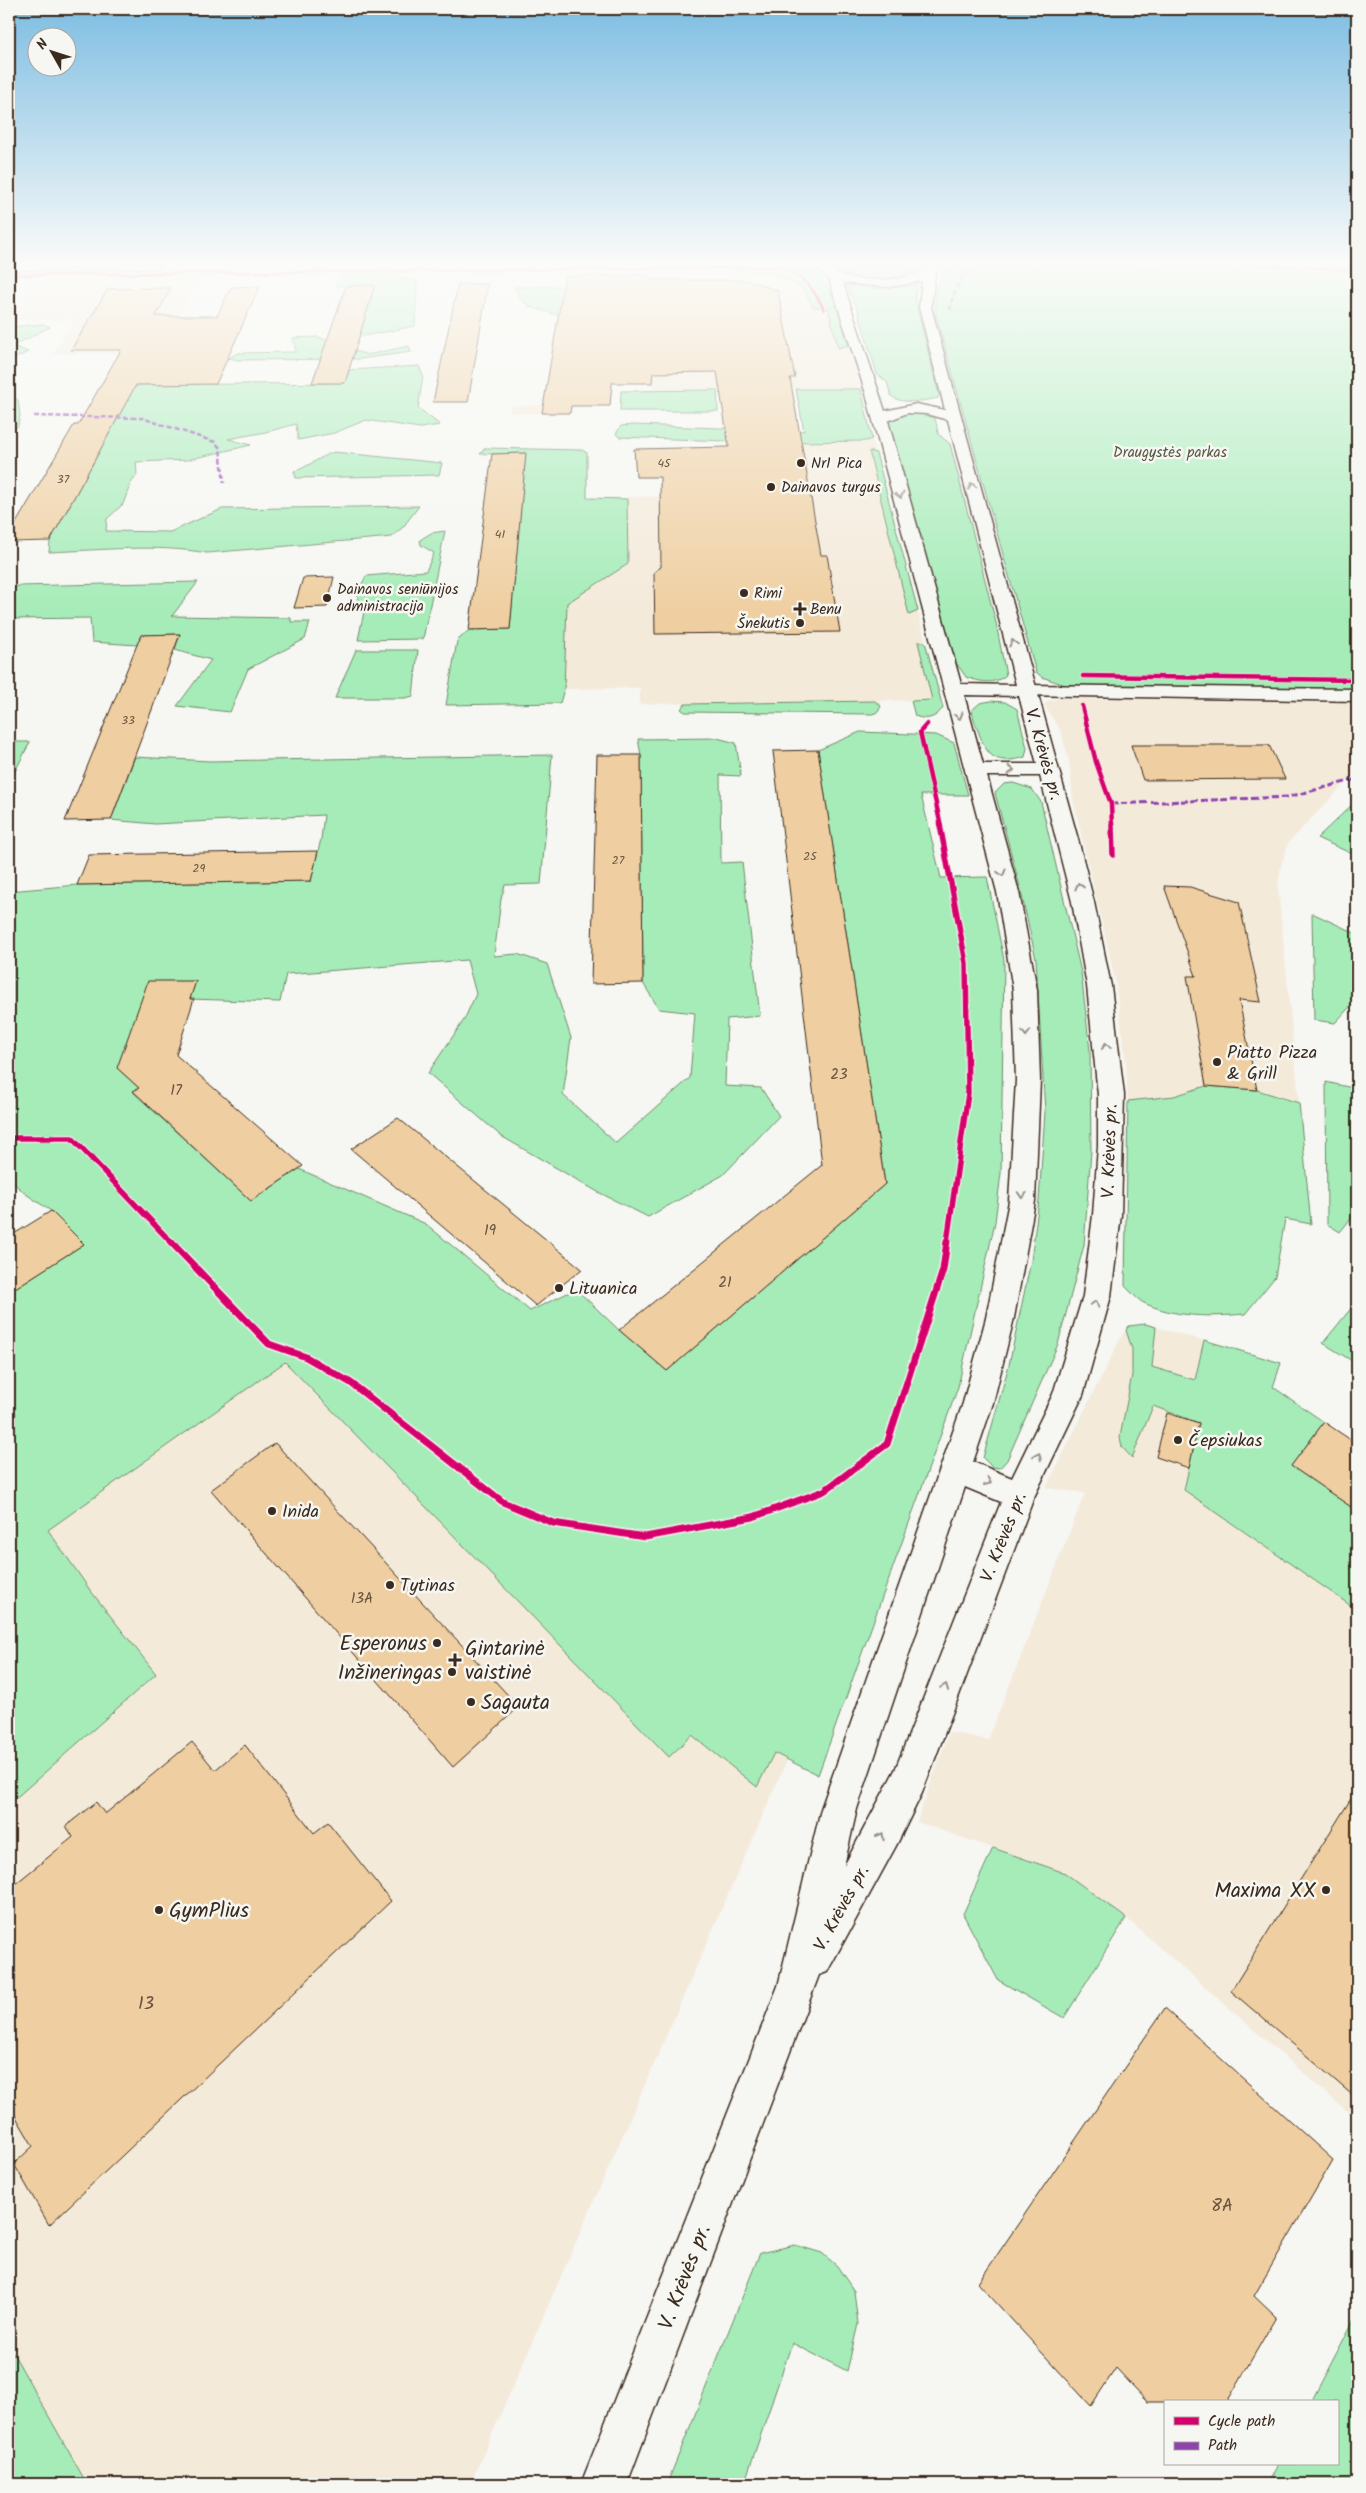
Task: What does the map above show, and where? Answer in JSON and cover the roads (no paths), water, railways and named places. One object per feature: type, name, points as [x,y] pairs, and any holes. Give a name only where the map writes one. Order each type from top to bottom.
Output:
[{"type":"main road","name":"V. Krėvės pr.","points":[[797,1986],[838,1809],[978,1403],[1000,1318],[1022,1201],[1028,1080],[1025,990],[1008,892],[868,380]]},
{"type":"main road","name":"V. Krėvės pr.","points":[[604,2484],[797,1986],[884,1831],[909,1780],[1019,1494],[1068,1395],[1098,1296],[1111,1146],[1112,1095],[1099,986],[1083,902],[945,380]]},
{"type":"main road","points":[[876,407],[936,401],[949,396]]},
{"type":"main road","points":[[876,407],[890,413],[910,408],[925,408],[955,418]]},
{"type":"main road","points":[[952,689],[1357,695]]},
{"type":"main road","points":[[975,770],[1048,770]]},
{"type":"main road","points":[[956,1469],[1019,1494]]},
{"type":"place","name":"Nr1 Pica","points":[[801,463]]},
{"type":"place","name":"Dainavos turgus","points":[[771,487]]},
{"type":"place","name":"Rimi","points":[[744,593]]},
{"type":"place","name":"Dainavos seniūnijos administracija","points":[[327,598]]},
{"type":"place","name":"Benu","points":[[800,609]]},
{"type":"place","name":"Šnekutis","points":[[800,623]]},
{"type":"place","name":"Piatto Pizza & Grill","points":[[1217,1062]]},
{"type":"place","name":"Lituanica","points":[[559,1288]]},
{"type":"place","name":"Čepsiukas","points":[[1178,1440]]},
{"type":"place","name":"Inida","points":[[272,1511]]},
{"type":"place","name":"Tytinas","points":[[390,1585]]},
{"type":"place","name":"Esperonus","points":[[437,1643]]},
{"type":"place","name":"Gintarinė vaistinė","points":[[455,1660]]},
{"type":"place","name":"Inžineringas","points":[[452,1672]]},
{"type":"place","name":"Sagauta","points":[[471,1702]]},
{"type":"place","name":"Maxima XX","points":[[1326,1890]]},
{"type":"place","name":"GymPlius","points":[[159,1910]]},
{"type":"park label","name":"Draugystės parkas","points":[[1170,452]]}]
